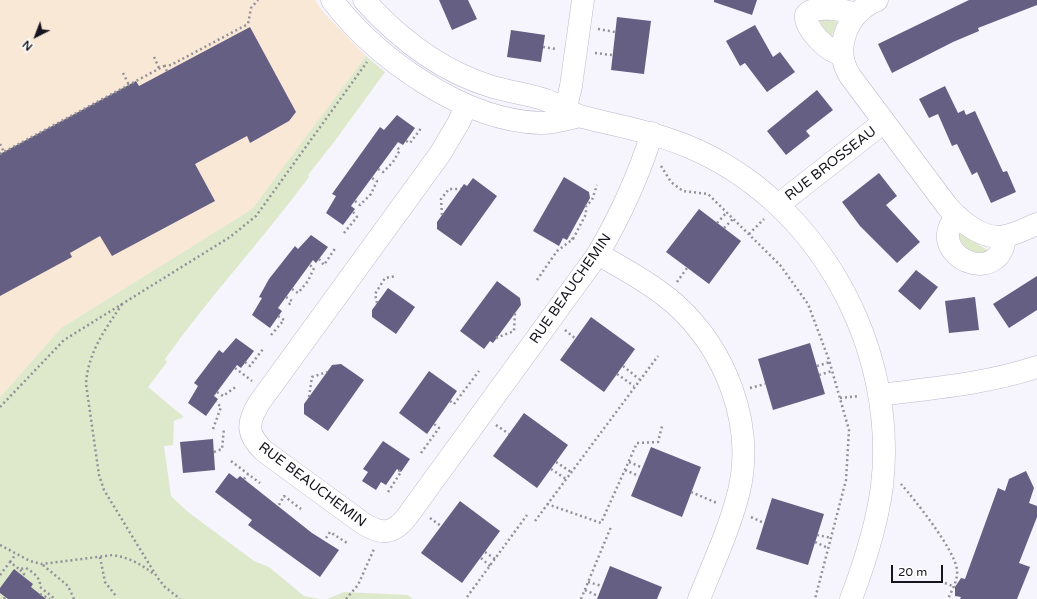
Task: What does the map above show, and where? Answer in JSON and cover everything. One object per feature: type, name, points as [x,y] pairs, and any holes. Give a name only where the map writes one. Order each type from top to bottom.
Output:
[{"type":"street","points":[[332,0],[363,36],[388,59],[430,86],[466,104],[508,118],[532,122],[548,122],[570,115]]},
{"type":"street","points":[[364,0],[396,32],[426,55],[449,69],[477,82],[545,100],[570,115],[652,133],[687,146],[723,164],[755,185],[778,206],[815,248],[844,292],[864,336],[873,395],[884,450],[880,499],[868,550],[851,599]]},
{"type":"street","points":[[570,115],[571,86],[583,0]]},
{"type":"street","points":[[856,14],[823,9],[813,10],[806,15],[806,19],[823,44],[833,52],[841,54],[845,35],[856,14],[861,8],[877,0]]},
{"type":"street","name":"RUE BROSSEAU","points":[[841,54],[845,70],[947,206],[957,216],[970,226],[989,236],[1005,236],[1037,224]]},
{"type":"street","name":"RUE BEAUCHEMIN","points":[[466,104],[459,122],[440,154],[253,413],[250,421],[252,437],[257,445],[370,528],[386,532],[394,530],[406,518],[598,254],[612,229],[641,166],[652,133]]},
{"type":"street","name":"RUE BROSSEAU","points":[[778,206],[884,122]]},
{"type":"street","points":[[957,216],[948,231],[950,244],[958,256],[971,264],[985,264],[996,258],[1003,249],[1005,236]]},
{"type":"street","points":[[598,254],[658,291],[689,318],[715,352],[724,370],[738,411],[742,449],[740,489],[699,599]]},
{"type":"street","points":[[873,395],[963,384],[1037,367]]},
{"type":"path","points":[[0,154],[159,68],[171,65],[248,24],[250,8],[258,0]]},
{"type":"path","points":[[154,57],[159,68]]},
{"type":"path","points":[[0,407],[60,344],[124,302],[230,237],[256,216],[369,59]]},
{"type":"path","points":[[164,66],[167,71]]},
{"type":"path","points":[[123,73],[129,85]]},
{"type":"path","points":[[406,141],[410,143],[422,127]]},
{"type":"path","points":[[0,144],[4,152]]},
{"type":"path","points":[[378,169],[383,172],[393,162],[400,150],[394,146]]},
{"type":"path","points":[[659,164],[671,182],[683,191],[708,194],[780,265],[808,304],[830,362],[849,430],[846,480],[816,599]]},
{"type":"path","points":[[355,201],[360,205],[371,194],[377,182],[372,178]]},
{"type":"path","points":[[536,280],[557,251],[573,239],[586,214],[586,206],[592,200],[597,184]]},
{"type":"path","points":[[442,215],[441,199],[449,189],[461,189]]},
{"type":"path","points":[[344,233],[357,216],[353,212]]},
{"type":"path","points":[[717,223],[727,212]]},
{"type":"path","points":[[724,228],[733,219]]},
{"type":"path","points":[[570,235],[573,239]]},
{"type":"path","points":[[319,259],[324,265],[336,247]]},
{"type":"path","points":[[292,288],[298,293],[308,281],[314,268],[308,264]]},
{"type":"path","points":[[377,303],[375,294],[385,278],[396,276]]},
{"type":"path","points":[[286,297],[292,301],[287,307]]},
{"type":"path","points":[[124,302],[94,349],[88,362],[86,384],[101,484],[157,577],[165,587],[180,599]]},
{"type":"path","points":[[496,338],[514,331],[516,312]]},
{"type":"path","points":[[271,335],[284,320],[278,316]]},
{"type":"path","points":[[246,362],[250,366],[263,349]]},
{"type":"path","points":[[535,521],[639,379],[658,356]]},
{"type":"path","points":[[817,366],[830,362]]},
{"type":"path","points":[[623,366],[639,379]]},
{"type":"path","points":[[450,401],[454,404],[479,371]]},
{"type":"path","points":[[820,375],[832,371]]},
{"type":"path","points":[[309,397],[312,377],[327,372]]},
{"type":"path","points":[[617,374],[634,386]]},
{"type":"path","points":[[218,392],[223,396],[237,386]]},
{"type":"path","points":[[840,398],[873,395]]},
{"type":"path","points":[[213,429],[221,407],[216,402]]},
{"type":"path","points":[[421,453],[439,428],[434,424]]},
{"type":"path","points":[[547,504],[601,523],[637,443],[658,442],[662,426]]},
{"type":"path","points":[[214,452],[222,449],[224,428]]},
{"type":"path","points":[[232,461],[260,483]]},
{"type":"path","points":[[556,462],[571,472]]},
{"type":"path","points":[[629,462],[643,468]]},
{"type":"path","points":[[388,492],[401,472],[397,469]]},
{"type":"path","points":[[551,469],[566,479]]},
{"type":"path","points":[[625,470],[639,476]]},
{"type":"path","points":[[244,479],[248,474]]},
{"type":"path","points":[[898,481],[945,545],[956,565],[957,571],[954,586],[948,599]]},
{"type":"path","points":[[279,505],[284,496],[301,509]]},
{"type":"path","points":[[467,597],[527,515]]},
{"type":"path","points":[[581,599],[611,527]]},
{"type":"path","points":[[326,538],[330,532],[347,543]]},
{"type":"path","points":[[817,535],[832,538]]},
{"type":"path","points":[[815,542],[828,548]]},
{"type":"path","points":[[0,545],[30,561],[42,564],[113,555],[134,561],[157,577]]},
{"type":"path","points":[[346,599],[358,585],[376,545]]},
{"type":"path","points":[[485,552],[495,559]]},
{"type":"path","points":[[0,575],[16,554]]},
{"type":"path","points":[[100,557],[105,582],[116,596]]},
{"type":"path","points":[[481,558],[490,566]]},
{"type":"path","points":[[10,562],[24,574],[22,576]]},
{"type":"path","points":[[42,564],[68,586],[74,599]]},
{"type":"path","points":[[19,570],[26,568],[33,572],[41,582],[40,587],[52,598]]},
{"type":"path","points":[[588,582],[602,586]]},
{"type":"path","points":[[945,583],[954,586]]},
{"type":"path","points":[[585,590],[598,596]]},
{"type":"path","points":[[40,594],[52,598]]},
{"type":"shaded area","points":[[0,0],[315,0],[324,13],[366,56],[252,209],[61,328],[0,397]]},
{"type":"green space","points":[[818,18],[838,22],[831,37],[829,37]]},
{"type":"green space","points":[[366,56],[385,72],[308,175],[309,177],[182,336],[165,359],[167,362],[148,387],[184,417],[174,421],[173,445],[164,446],[171,496],[188,512],[254,561],[269,567],[304,596],[320,599],[0,599],[0,397],[61,328],[252,209]]},
{"type":"green space","points":[[961,234],[989,251],[974,254],[962,244],[959,235]]},
{"type":"green space","points":[[344,592],[408,595],[413,599],[327,599]]},
{"type":"building","points":[[439,0],[468,0],[477,19],[452,30]]},
{"type":"building","points":[[714,0],[757,0],[752,15],[714,2]]},
{"type":"building","points":[[969,0],[1037,0],[1037,5],[978,28],[979,31],[953,42],[892,73],[878,44]]},
{"type":"building","points":[[617,17],[651,21],[644,74],[611,70]]},
{"type":"building","points":[[755,25],[773,57],[780,52],[795,72],[767,92],[745,63],[740,66],[726,41]]},
{"type":"building","points":[[250,27],[296,112],[289,121],[250,143],[247,136],[195,164],[215,201],[112,256],[100,236],[70,253],[72,257],[0,296],[0,154],[136,81],[139,86]]},
{"type":"building","points":[[511,30],[545,35],[541,62],[507,57]]},
{"type":"building","points":[[945,86],[958,113],[964,110],[966,115],[975,111],[1003,172],[1007,171],[1016,192],[991,203],[977,172],[972,175],[957,144],[952,146],[938,114],[929,118],[919,99]]},
{"type":"building","points":[[817,90],[833,110],[806,131],[810,136],[786,155],[767,131]]},
{"type":"building","points":[[397,115],[415,128],[403,145],[398,142],[351,206],[355,209],[343,225],[326,213],[336,196],[332,194],[380,127],[384,130]]},
{"type":"building","points":[[879,173],[897,196],[886,205],[920,242],[897,263],[860,226],[842,202]]},
{"type":"building","points":[[564,177],[589,192],[590,198],[567,240],[563,238],[559,246],[533,231]]},
{"type":"building","points":[[473,178],[497,196],[461,246],[437,229],[437,222],[464,184],[467,186]]},
{"type":"building","points":[[699,209],[741,241],[709,284],[666,252]]},
{"type":"building","points":[[311,235],[328,247],[316,263],[313,260],[278,308],[282,311],[270,328],[252,315],[262,298],[259,297],[269,279],[295,246],[298,249]]},
{"type":"building","points":[[916,270],[938,287],[920,310],[898,291]]},
{"type":"building","points":[[1037,276],[1037,310],[1009,328],[993,304]]},
{"type":"building","points":[[497,281],[520,298],[521,305],[493,343],[490,341],[484,349],[460,331]]},
{"type":"building","points":[[388,288],[415,307],[396,334],[372,317],[372,310]]},
{"type":"building","points":[[975,297],[979,330],[949,333],[945,301]]},
{"type":"building","points":[[591,317],[635,349],[604,392],[560,360]]},
{"type":"building","points":[[236,338],[254,351],[241,368],[237,365],[214,396],[218,399],[206,416],[188,403],[198,386],[194,383],[219,350],[223,353]]},
{"type":"building","points":[[810,343],[825,394],[773,410],[758,359]]},
{"type":"building","points":[[341,364],[364,380],[328,431],[304,414],[304,404],[332,365]]},
{"type":"building","points":[[429,371],[457,391],[427,434],[399,413]]},
{"type":"building","points":[[524,413],[568,445],[537,488],[493,456]]},
{"type":"building","points":[[213,439],[215,470],[183,473],[180,442]]},
{"type":"building","points":[[383,441],[410,459],[401,472],[397,469],[386,485],[381,482],[376,490],[362,481],[368,472],[363,469]]},
{"type":"building","points":[[651,447],[701,467],[682,517],[631,496]]},
{"type":"building","points":[[1026,471],[1034,488],[1029,503],[1037,506],[1037,517],[1019,563],[1030,567],[1017,599],[960,599],[961,597],[955,596],[955,587],[961,578],[965,579],[998,488],[1005,491],[1009,479]]},
{"type":"building","points":[[229,473],[237,479],[240,476],[312,533],[339,550],[320,577],[248,525],[252,520],[215,492]]},
{"type":"building","points":[[772,498],[824,514],[808,565],[756,549]]},
{"type":"building","points":[[460,501],[500,531],[462,583],[421,553]]},
{"type":"building","points":[[610,566],[662,587],[657,599],[597,599]]},
{"type":"building","points":[[14,569],[33,584],[31,587],[46,599],[8,599],[0,593],[0,588]]}]
